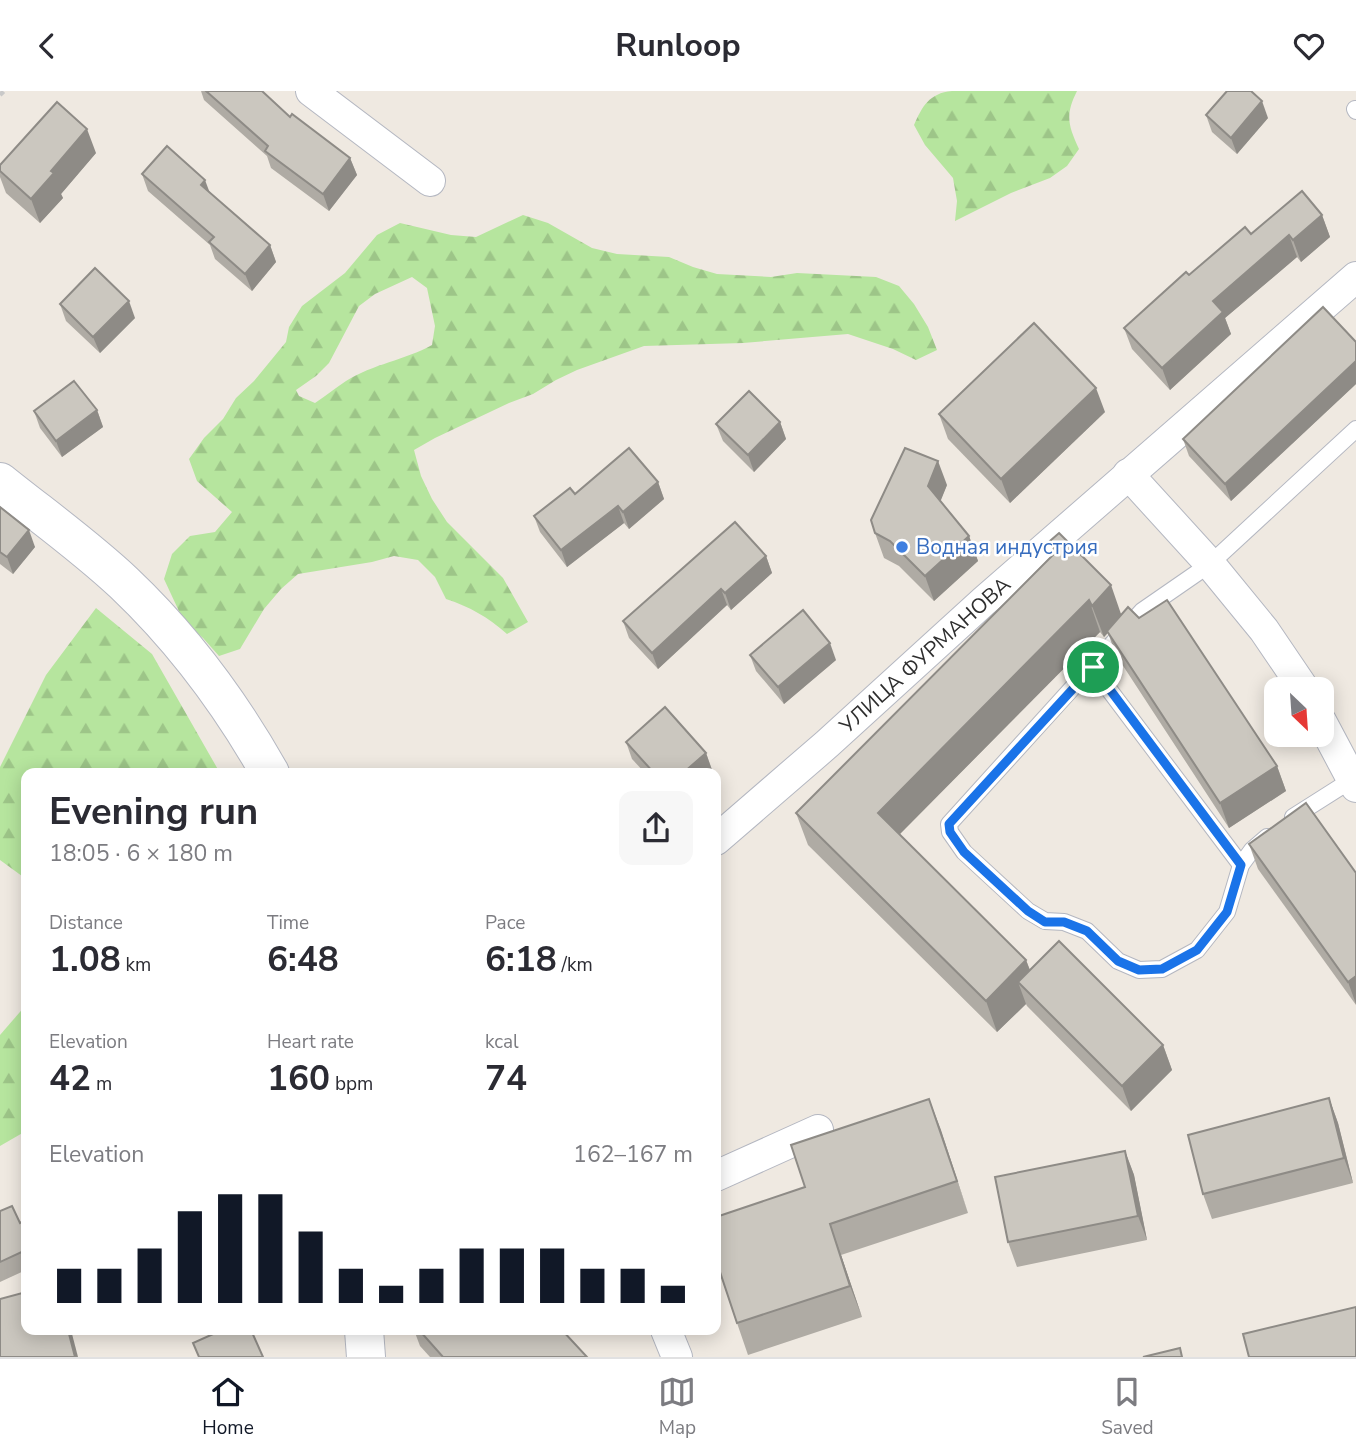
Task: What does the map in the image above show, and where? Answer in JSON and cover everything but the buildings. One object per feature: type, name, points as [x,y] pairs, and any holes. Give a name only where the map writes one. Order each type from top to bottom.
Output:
[{"type":"street","points":[[311,91],[430,181]]},
{"type":"street","name":"УЛИЦА ФУРМАНОВА","points":[[721,836],[1128,474],[1356,277]]},
{"type":"street","points":[[1128,474],[1210,564],[1264,630],[1296,677]]},
{"type":"street","points":[[0,482],[123,582],[170,631],[222,697],[268,768]]},
{"type":"street","points":[[1334,744],[1355,782]]},
{"type":"street","points":[[721,1174],[818,1130]]},
{"type":"street","points":[[364,1335],[366,1357]]},
{"type":"street","points":[[668,1335],[677,1357]]},
{"type":"lane","points":[[1355,782],[1283,823],[1252,850],[1241,865],[1227,912],[1197,950],[1162,969],[1139,970],[1118,961],[1087,931],[1064,922],[1045,922],[1028,911],[964,852],[950,832],[949,824],[1142,611],[1210,564],[1356,429]]},
{"type":"lane","points":[[1093,667],[1241,865]]},
{"type":"path","points":[[0,96],[4,91]]},
{"type":"green space","points":[[952,91],[1077,91],[1069,120],[1079,149],[1067,166],[1050,178],[1011,193],[955,221],[957,201],[953,178],[925,145],[914,125],[927,102],[937,95]]},
{"type":"green space","points":[[523,215],[548,223],[592,248],[617,254],[669,257],[717,274],[771,277],[797,273],[876,277],[899,286],[928,327],[937,350],[916,360],[848,334],[743,343],[644,346],[577,370],[533,394],[414,450],[421,476],[447,522],[503,578],[528,622],[507,634],[478,613],[446,599],[435,577],[418,560],[394,556],[298,574],[264,609],[240,649],[219,656],[184,622],[164,579],[172,554],[190,536],[215,532],[232,512],[197,481],[189,459],[204,438],[223,419],[236,398],[254,381],[286,342],[289,327],[302,306],[345,273],[377,235],[400,223],[451,235],[476,237]],"holes":[[[412,277],[427,288],[435,326],[432,345],[356,375],[315,403],[299,396],[296,390],[329,363],[359,306],[375,294]]]},
{"type":"green space","points":[[96,608],[152,654],[217,768],[21,768],[21,875],[0,860],[0,767],[46,675]]},
{"type":"green space","points":[[21,1011],[21,1134],[0,1146],[0,1035]]},
{"type":"place","name":"Водная индустрия","points":[[902,547]]},
{"type":"route","points":[[1093,667],[1241,865],[1227,912],[1197,950],[1162,969],[1139,970],[1118,961],[1087,931],[1064,922],[1045,922],[1028,911],[964,852],[950,832],[949,824],[1093,667]]}]
